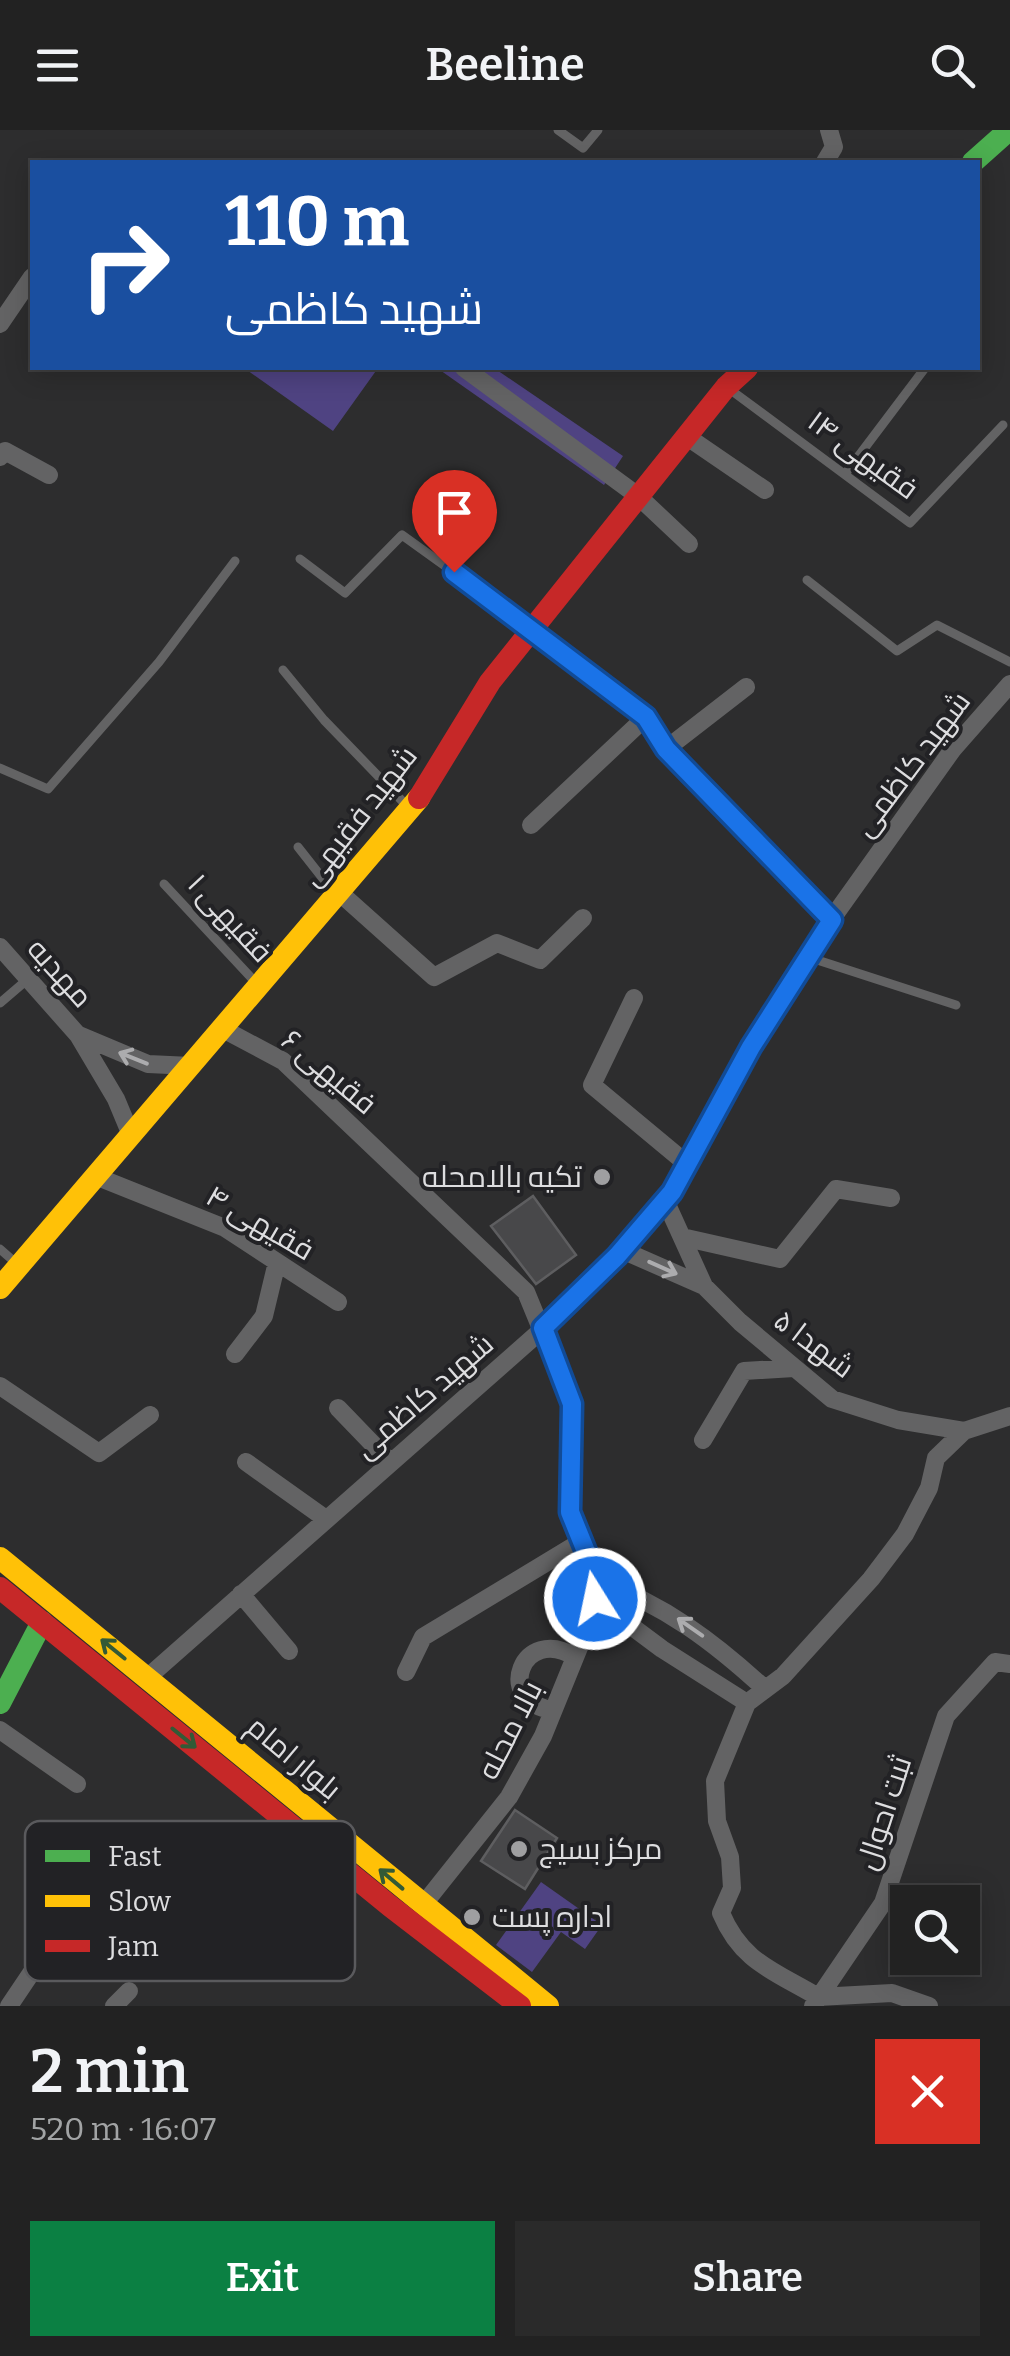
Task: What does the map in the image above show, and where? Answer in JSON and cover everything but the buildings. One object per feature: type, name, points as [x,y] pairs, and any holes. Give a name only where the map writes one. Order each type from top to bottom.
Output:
[{"type":"main road","points":[[975,160],[1009,130]]},
{"type":"main road","name":"شهید فقیهی","points":[[0,1288],[410,810],[490,682],[728,379]]},
{"type":"main road","name":"بلوار امام","points":[[0,1558],[49,1613],[291,1821]]},
{"type":"main road","name":"بلوار امام","points":[[0,1588],[49,1613],[148,1677],[321,1821]]},
{"type":"main road","points":[[0,1703],[49,1613]]},
{"type":"main road","name":"بلوار امام","points":[[355,1849],[537,2005]]},
{"type":"main road","name":"بلوار امام","points":[[355,1876],[390,1906],[537,2005]]},
{"type":"street","points":[[826,160],[834,147],[829,130]]},
{"type":"street","points":[[0,324],[30,280]]},
{"type":"street","points":[[467,370],[638,496],[689,544]]},
{"type":"street","points":[[686,436],[764,490]]},
{"type":"street","points":[[0,457],[4,451],[50,476]]},
{"type":"street","points":[[532,629],[646,717],[666,749],[832,920]]},
{"type":"street","name":"شهید کاظمی","points":[[148,1677],[543,1328],[666,1200],[751,1047],[832,920],[953,749],[1010,684]]},
{"type":"street","points":[[666,749],[746,687]]},
{"type":"street","points":[[531,826],[646,717]]},
{"type":"street","points":[[338,894],[434,978],[497,944],[540,960],[583,918]]},
{"type":"street","name":"مهدیه","points":[[0,947],[78,1035]]},
{"type":"street","points":[[634,998],[592,1085],[687,1164]]},
{"type":"street","name":"فقیهی ۶","points":[[222,1029],[283,1061],[526,1292],[543,1328]]},
{"type":"street","points":[[78,1035],[148,1064],[190,1066]]},
{"type":"street","points":[[78,1035],[132,1135]]},
{"type":"street","name":"فقیهی ۴","points":[[96,1176],[225,1228],[338,1302]]},
{"type":"street","points":[[682,1236],[780,1259],[836,1189],[891,1198]]},
{"type":"street","name":"شهدا ۵","points":[[666,1200],[704,1286]]},
{"type":"street","name":"شهدا ۵","points":[[622,1250],[704,1286],[832,1398],[898,1420],[964,1431]]},
{"type":"street","points":[[234,1354],[264,1316],[277,1262]]},
{"type":"street","points":[[543,1328],[572,1404],[570,1512],[597,1590],[678,1660],[748,1703]]},
{"type":"street","points":[[703,1440],[744,1371],[794,1368]]},
{"type":"street","points":[[0,1386],[99,1453],[150,1415]]},
{"type":"street","points":[[338,1408],[390,1462]]},
{"type":"street","points":[[930,2006],[892,1994],[875,2000],[815,2002],[732,1941],[721,1914],[732,1888],[730,1857],[716,1821],[715,1781],[748,1703],[783,1676],[905,1534],[929,1488],[936,1458],[964,1431],[1010,1416]]},
{"type":"street","points":[[246,1462],[326,1519]]},
{"type":"street","points":[[406,1672],[424,1637],[582,1541]]},
{"type":"street","points":[[597,1590],[661,1608],[721,1648],[765,1690]]},
{"type":"street","name":"بالا محله","points":[[422,1905],[509,1797],[576,1657],[597,1590]]},
{"type":"street","points":[[241,1594],[290,1651]]},
{"type":"street","points":[[553,1710],[536,1706],[524,1697],[521,1668],[528,1656],[542,1648],[576,1657]]},
{"type":"street","name":"ثبت احوال","points":[[815,2002],[883,1903],[946,1716],[995,1662],[1010,1664]]},
{"type":"street","points":[[0,1730],[78,1784]]},
{"type":"street","points":[[9,2006],[26,1981]]},
{"type":"street","points":[[114,2006],[130,1990]]},
{"type":"lane","points":[[558,130],[582,148],[598,130]]},
{"type":"lane","points":[[845,474],[923,370]]},
{"type":"lane","name":"فقیهی ۱۴","points":[[728,379],[910,522],[1002,425]]},
{"type":"lane","points":[[300,559],[345,593],[402,535],[532,629]]},
{"type":"lane","points":[[0,768],[48,790],[159,662],[236,561]]},
{"type":"lane","points":[[807,580],[898,651],[937,625],[1010,662]]},
{"type":"lane","points":[[284,670],[324,720],[410,810]]},
{"type":"lane","points":[[298,847],[338,894]]},
{"type":"lane","name":"فقیهی ۱","points":[[164,884],[259,986]]},
{"type":"lane","points":[[808,958],[956,1005]]},
{"type":"lane","points":[[0,1002],[28,979]]},
{"type":"lane","points":[[0,1249],[19,1266]]},
{"type":"shaded area","points":[[247,370],[377,370],[333,431]]},
{"type":"shaded area","points":[[440,370],[497,370],[623,456],[604,485]]},
{"type":"shaded area","points":[[541,1882],[602,1925],[585,1949],[561,1932],[532,1972],[496,1945]]},
{"type":"traffic: fast","points":[[975,160],[1009,130]]},
{"type":"traffic: fast","points":[[0,1703],[42,1622]]},
{"type":"traffic: slow","points":[[0,1288],[419,798]]},
{"type":"traffic: slow","points":[[0,1558],[322,1821]]},
{"type":"traffic: slow","points":[[355,1848],[548,2006]]},
{"type":"traffic: jam","points":[[419,798],[490,682],[726,387],[745,370]]},
{"type":"traffic: jam","points":[[0,1588],[286,1821]]},
{"type":"traffic: jam","points":[[355,1877],[520,2006]]},
{"type":"place","name":"تکیه بالامحله","points":[[602,1177]]},
{"type":"place","name":"مرکز بسیج","points":[[519,1849]]},
{"type":"place","name":"اداره پست","points":[[472,1917]]},
{"type":"route","points":[[454,572],[646,717],[666,749],[832,920],[751,1047],[672,1192],[617,1256],[543,1328],[572,1404],[570,1512],[598,1581],[595,1599]]}]
